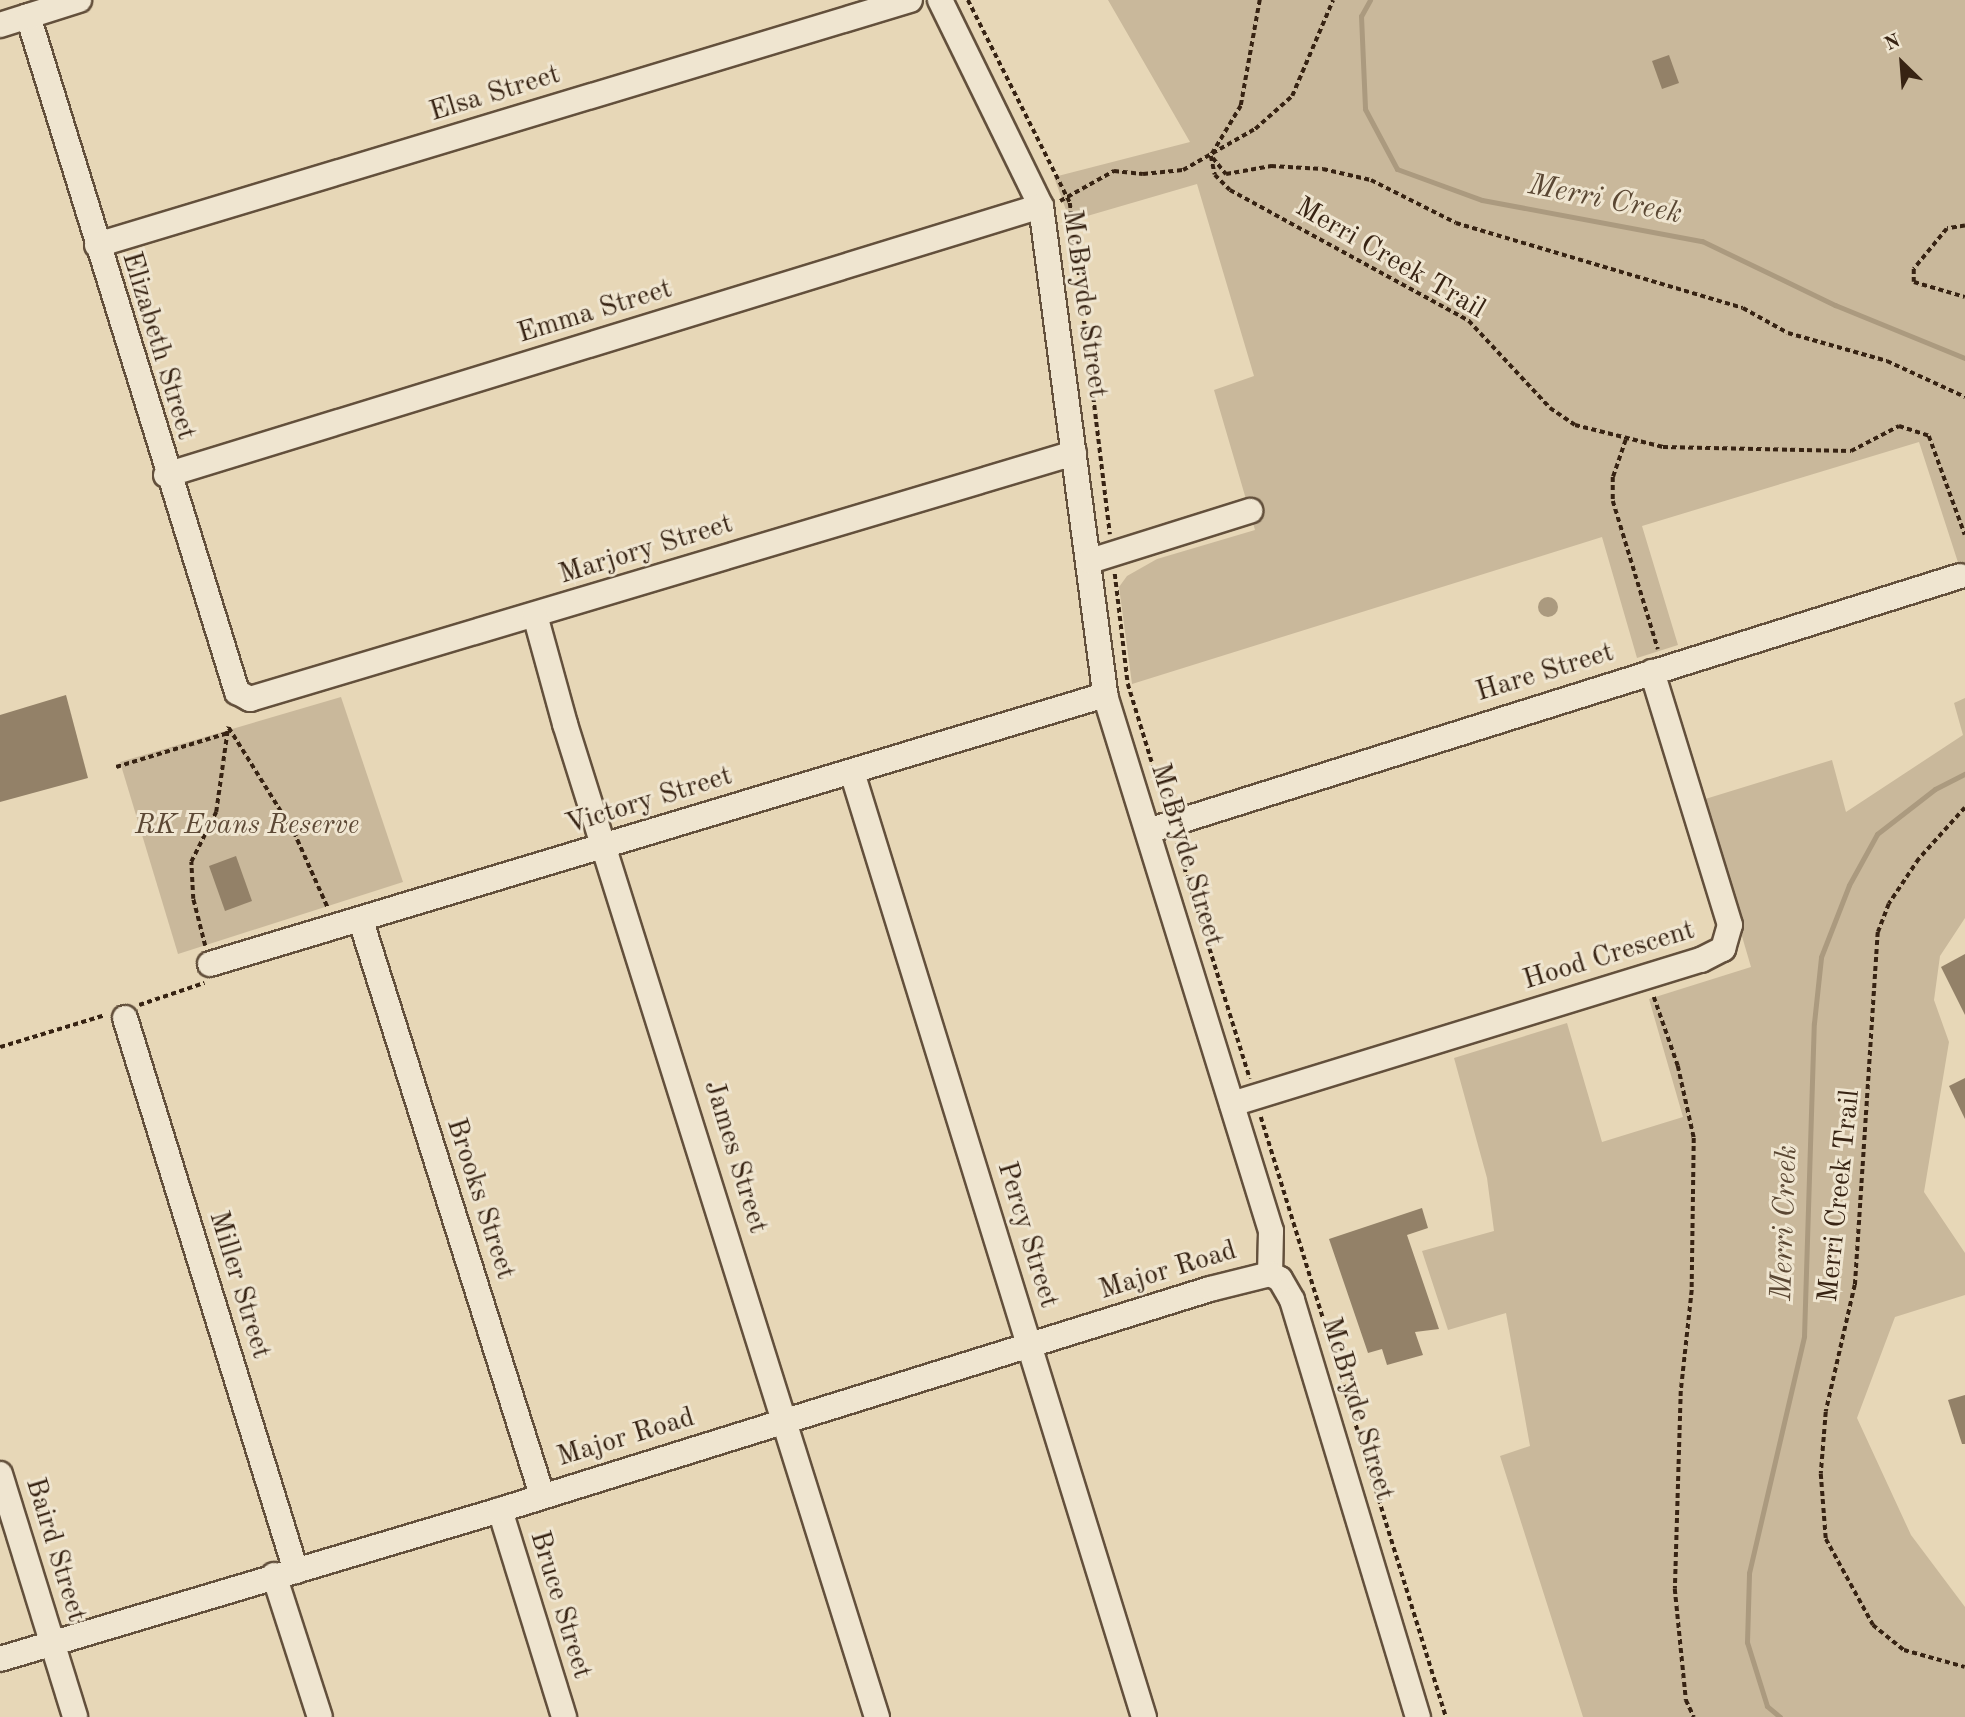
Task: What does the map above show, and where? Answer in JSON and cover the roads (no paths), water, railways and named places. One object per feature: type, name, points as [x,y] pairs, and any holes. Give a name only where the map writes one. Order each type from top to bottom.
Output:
[{"type":"street","points":[[0,25],[79,0]]},
{"type":"street","name":"Elsa Street","points":[[97,245],[910,0]]},
{"type":"street","name":"McBryde Street","points":[[940,0],[1027,169],[1041,206],[1074,453],[1101,558],[1105,695],[1159,828],[1244,1100],[1271,1231],[1270,1275],[1280,1279],[1292,1300],[1418,1717]]},
{"type":"street","name":"Elizabeth Street","points":[[28,16],[166,475],[237,692]]},
{"type":"street","name":"Emma Street","points":[[166,475],[1041,206]]},
{"type":"street","name":"Marjory Street","points":[[237,692],[250,699],[266,698],[1074,453]]},
{"type":"street","points":[[1101,558],[1250,511]]},
{"type":"street","name":"Hare Street","points":[[1159,828],[1960,576]]},
{"type":"street","name":"James Street","points":[[535,615],[877,1717]]},
{"type":"street","name":"Hood Crescent","points":[[1244,1100],[1716,954],[1731,934],[1658,670]]},
{"type":"street","name":"Victory Street","points":[[210,964],[336,929],[1105,695]]},
{"type":"street","name":"Percy Street","points":[[852,772],[1144,1717]]},
{"type":"street","name":"Brooks Street","points":[[361,921],[542,1495]]},
{"type":"street","name":"Miller Street","points":[[125,1018],[285,1573],[320,1717]]},
{"type":"street","name":"Major Road","points":[[0,1660],[500,1510],[1029,1344],[1270,1275]]},
{"type":"street","name":"Baird Street","points":[[0,1474],[7,1518],[53,1643],[75,1717]]},
{"type":"street","name":"Bruce Street","points":[[500,1510],[564,1717]]},
{"type":"waterway","name":"Merri Creek","points":[[1370,0],[1361,16],[1365,109],[1397,169],[1482,200],[1702,241],[1835,305],[1965,358]]},
{"type":"waterway","name":"Merri Creek","points":[[1780,1717],[1767,1706],[1747,1642],[1749,1573],[1804,1336],[1814,1023],[1821,957],[1849,885],[1877,834],[1935,789],[1965,774]]},
{"type":"park label","name":"RK Evans Reserve","points":[[247,826]]}]
